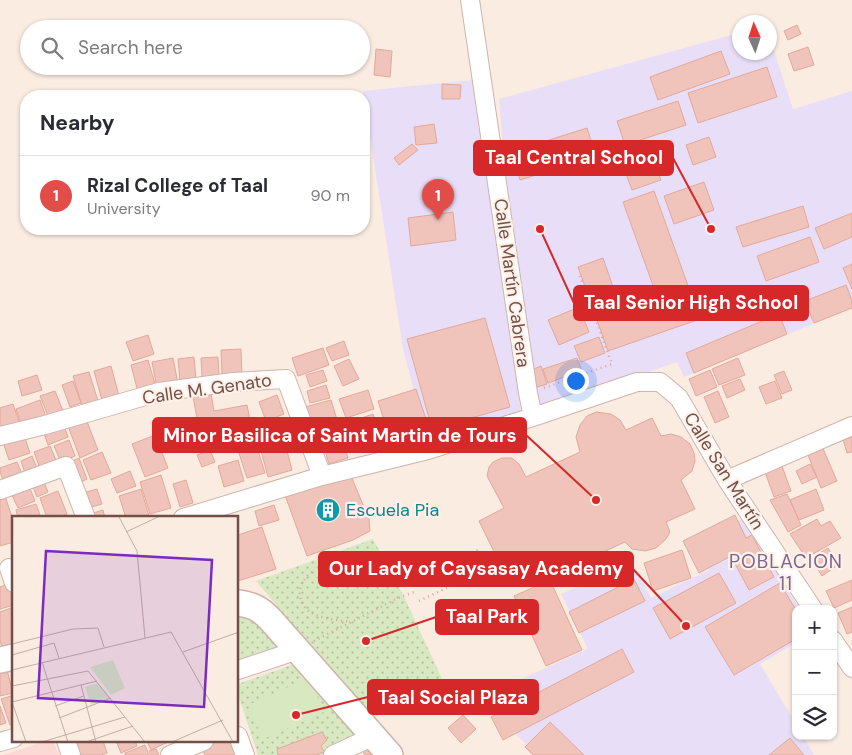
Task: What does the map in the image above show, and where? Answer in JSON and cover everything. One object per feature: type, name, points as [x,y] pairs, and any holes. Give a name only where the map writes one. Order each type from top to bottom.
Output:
[{"type":"main road","points":[[239,603],[249,604],[260,609],[270,619],[390,755]]},
{"type":"street","name":"Calle Martín Cabrera","points":[[470,0],[533,417]]},
{"type":"street","name":"Calle M. Genato","points":[[0,436],[159,392],[233,382],[286,379],[322,476]]},
{"type":"street","name":"Calle San Martín","points":[[533,417],[637,382],[660,382],[679,398],[728,480],[810,605]]},
{"type":"street","points":[[190,516],[322,476],[428,450],[533,417]]},
{"type":"street","points":[[728,480],[852,426]]},
{"type":"street","points":[[0,490],[66,466],[85,516]]},
{"type":"street","points":[[837,646],[852,668]]},
{"type":"street","points":[[239,670],[298,650]]},
{"type":"street","points":[[333,755],[374,736]]},
{"type":"street","points":[[239,739],[245,755]]},
{"type":"street","points":[[66,742],[71,755]]},
{"type":"street","points":[[170,755],[202,742]]},
{"type":"path","points":[[528,393],[612,364],[579,274]]},
{"type":"path","points":[[410,585],[480,549]]},
{"type":"path","points":[[419,601],[489,568]]},
{"type":"path","points":[[312,572],[300,587],[301,600],[304,606],[314,615],[351,622]]},
{"type":"path","points":[[298,650],[398,598],[414,592]]},
{"type":"shaded area","points":[[732,35],[732,60],[777,60],[793,109],[852,91],[852,308],[684,377],[677,362],[535,412],[516,298],[499,99]]},
{"type":"shaded area","points":[[473,80],[521,413],[427,440],[403,349],[370,136],[370,90]]},
{"type":"shaded area","points":[[743,519],[797,605],[792,605],[792,645],[760,664],[792,717],[792,740],[805,740],[814,755],[537,755],[479,698],[588,649],[561,594],[633,564],[651,598],[709,570],[694,539]]},
{"type":"shaded area","points":[[43,742],[53,742],[59,755],[3,755]]},
{"type":"green space","points":[[373,539],[406,601],[443,681],[372,719],[256,581]]},
{"type":"green space","points":[[239,611],[245,612],[280,646],[239,661]]},
{"type":"green space","points":[[300,662],[366,735],[320,755],[258,755],[239,698],[239,684]]},
{"type":"green space","points":[[309,678],[324,712],[263,739],[248,705]]},
{"type":"building","points":[[797,25],[801,34],[788,40],[784,31]]},
{"type":"building","points":[[808,47],[814,65],[794,71],[788,54]]},
{"type":"building","points":[[376,49],[392,51],[390,77],[374,75]]},
{"type":"building","points":[[721,51],[730,74],[658,100],[650,77]]},
{"type":"building","points":[[767,67],[777,97],[698,123],[688,93]]},
{"type":"building","points":[[442,84],[461,85],[460,99],[442,99]]},
{"type":"building","points":[[678,101],[686,125],[625,145],[617,121]]},
{"type":"building","points":[[434,124],[437,143],[416,145],[414,127]]},
{"type":"building","points":[[587,128],[596,156],[520,180],[511,152]]},
{"type":"building","points":[[709,137],[716,157],[693,165],[686,145]]},
{"type":"building","points":[[412,144],[418,150],[399,165],[394,158]]},
{"type":"building","points":[[653,158],[661,180],[632,190],[624,168]]},
{"type":"building","points":[[704,182],[714,210],[674,224],[664,196]]},
{"type":"building","points":[[654,191],[700,319],[608,351],[578,267],[603,258],[619,304],[655,291],[623,202]]},
{"type":"building","points":[[803,206],[809,227],[743,247],[736,227]]},
{"type":"building","points":[[453,212],[456,240],[411,246],[408,218]]},
{"type":"building","points":[[852,213],[852,237],[824,249],[815,228]]},
{"type":"building","points":[[810,237],[819,262],[766,281],[757,256]]},
{"type":"building","points":[[852,264],[852,289],[843,268]]},
{"type":"building","points":[[846,285],[852,300],[852,308],[814,323],[805,301]]},
{"type":"building","points":[[579,307],[589,332],[559,345],[548,320]]},
{"type":"building","points":[[779,314],[787,334],[694,373],[686,353]]},
{"type":"building","points":[[485,318],[510,407],[432,429],[407,339]]},
{"type":"building","points":[[148,335],[154,354],[133,361],[126,342]]},
{"type":"building","points":[[599,337],[605,353],[581,362],[574,346]]},
{"type":"building","points":[[344,341],[349,355],[332,361],[326,348]]},
{"type":"building","points":[[323,348],[329,365],[298,376],[292,358]]},
{"type":"building","points":[[241,349],[242,374],[222,374],[221,350]]},
{"type":"building","points":[[194,357],[196,380],[180,381],[178,359]]},
{"type":"building","points":[[218,357],[219,377],[202,378],[201,358]]},
{"type":"building","points":[[173,358],[178,384],[157,388],[152,362]]},
{"type":"building","points":[[577,358],[582,371],[548,383],[543,369]]},
{"type":"building","points":[[738,358],[745,375],[719,385],[712,369]]},
{"type":"building","points":[[349,359],[359,379],[343,386],[334,366]]},
{"type":"building","points":[[148,360],[156,387],[138,392],[131,365]]},
{"type":"building","points":[[111,366],[119,396],[102,400],[94,371]]},
{"type":"building","points":[[541,366],[547,384],[534,388],[529,371]]},
{"type":"building","points":[[323,370],[327,381],[310,387],[306,375]]},
{"type":"building","points":[[710,370],[717,387],[696,396],[689,379]]},
{"type":"building","points":[[784,371],[792,390],[782,394],[774,375]]},
{"type":"building","points":[[89,372],[98,401],[82,406],[73,376]]},
{"type":"building","points":[[37,375],[42,390],[22,396],[18,381]]},
{"type":"building","points":[[740,379],[745,390],[727,398],[722,386]]},
{"type":"building","points":[[73,381],[81,403],[70,407],[62,385]]},
{"type":"building","points":[[775,381],[782,398],[766,404],[759,387]]},
{"type":"building","points":[[326,385],[330,398],[310,403],[307,391]]},
{"type":"building","points":[[210,388],[214,411],[247,405],[251,425],[211,433],[208,422],[198,424],[192,391]]},
{"type":"building","points":[[416,389],[430,431],[391,443],[378,401]]},
{"type":"building","points":[[368,390],[374,409],[346,418],[339,399]]},
{"type":"building","points":[[55,391],[63,411],[48,416],[40,396]]},
{"type":"building","points":[[718,391],[729,417],[715,423],[704,397]]},
{"type":"building","points":[[277,395],[284,414],[266,421],[259,402]]},
{"type":"building","points":[[40,400],[46,417],[22,426],[16,409]]},
{"type":"building","points":[[331,400],[338,423],[313,431],[305,407]]},
{"type":"building","points":[[13,404],[20,424],[0,431],[0,408]]},
{"type":"building","points":[[596,412],[611,414],[620,420],[626,430],[652,418],[661,436],[671,434],[681,437],[690,444],[695,461],[692,471],[681,480],[695,509],[666,522],[670,532],[666,539],[656,548],[645,551],[632,549],[625,542],[539,582],[524,551],[500,564],[479,521],[504,508],[487,476],[489,467],[493,462],[502,458],[512,458],[519,464],[526,477],[580,452],[576,437],[580,425],[587,416]]},
{"type":"building","points":[[373,414],[381,437],[348,448],[341,425]]},
{"type":"building","points":[[86,419],[98,450],[80,458],[68,426]]},
{"type":"building","points":[[63,423],[68,437],[48,445],[43,430]]},
{"type":"building","points":[[340,431],[348,458],[329,464],[321,437]]},
{"type":"building","points":[[282,432],[292,470],[268,477],[258,439]]},
{"type":"building","points":[[24,435],[30,453],[9,460],[3,442]]},
{"type":"building","points":[[155,435],[168,468],[145,477],[132,444]]},
{"type":"building","points":[[852,437],[852,452],[847,453],[843,439]]},
{"type":"building","points":[[69,440],[75,456],[61,462],[54,446]]},
{"type":"building","points":[[256,444],[265,473],[247,478],[238,450]]},
{"type":"building","points":[[821,444],[837,481],[821,488],[806,450]]},
{"type":"building","points":[[50,446],[59,467],[42,474],[34,452]]},
{"type":"building","points":[[210,450],[215,462],[202,467],[197,455]]},
{"type":"building","points":[[102,452],[111,473],[91,480],[83,460]]},
{"type":"building","points":[[32,456],[38,471],[26,476],[21,461]]},
{"type":"building","points":[[79,458],[87,479],[79,483],[70,462]]},
{"type":"building","points":[[238,460],[244,481],[224,487],[218,466]]},
{"type":"building","points":[[17,462],[24,479],[5,486],[0,468]]},
{"type":"building","points":[[810,464],[817,477],[802,484],[796,471]]},
{"type":"building","points":[[782,466],[791,491],[774,497],[765,472]]},
{"type":"building","points":[[130,471],[136,486],[117,493],[111,479]]},
{"type":"building","points":[[161,475],[171,508],[150,514],[140,482]]},
{"type":"building","name":"Escuela Pia","points":[[351,476],[369,519],[370,531],[353,540],[307,556],[285,495]]},
{"type":"building","points":[[186,480],[193,503],[180,507],[173,484]]},
{"type":"building","points":[[44,482],[48,492],[37,497],[33,487]]},
{"type":"building","points":[[29,486],[35,501],[18,508],[11,493]]},
{"type":"building","points":[[97,489],[102,504],[88,508],[83,493]]},
{"type":"building","points":[[141,489],[149,516],[125,516],[119,496]]},
{"type":"building","points":[[816,489],[824,510],[799,520],[790,500]]},
{"type":"building","points":[[58,491],[67,514],[62,516],[46,516],[40,498]]},
{"type":"building","points":[[787,494],[801,525],[788,532],[770,500]]},
{"type":"building","points":[[5,496],[12,517],[12,543],[0,546],[0,497]]},
{"type":"building","points":[[36,504],[40,516],[18,516],[16,510]]},
{"type":"building","points":[[274,505],[279,520],[259,526],[255,511]]},
{"type":"building","points":[[103,510],[104,516],[90,516],[90,514]]},
{"type":"building","points":[[735,515],[746,538],[752,535],[774,577],[749,590],[731,556],[699,573],[683,541]]},
{"type":"building","points":[[817,519],[821,526],[830,521],[841,538],[806,558],[790,534]]},
{"type":"building","points":[[262,527],[276,569],[239,581],[239,535]]},
{"type":"building","points":[[828,548],[838,565],[822,576],[811,558]]},
{"type":"building","points":[[682,550],[691,578],[653,591],[644,563]]},
{"type":"building","points":[[719,573],[736,603],[670,639],[653,608]]},
{"type":"building","points":[[634,579],[645,601],[579,633],[569,612]]},
{"type":"building","points":[[550,580],[582,650],[546,666],[514,596]]},
{"type":"building","points":[[852,580],[852,600],[837,607],[837,605],[833,605],[826,591]]},
{"type":"building","points":[[11,583],[12,606],[0,609],[0,587]]},
{"type":"building","points":[[780,583],[793,605],[792,641],[734,675],[705,627]]},
{"type":"building","points":[[852,607],[852,632],[847,634],[838,613]]},
{"type":"building","points":[[12,608],[12,650],[3,652],[0,640],[0,612]]},
{"type":"building","points":[[622,649],[634,672],[503,740],[491,717]]},
{"type":"building","points":[[6,666],[12,693],[0,696],[0,667]]},
{"type":"building","points":[[12,696],[12,724],[10,725],[1,699]]},
{"type":"building","points":[[0,706],[6,723],[0,725]]},
{"type":"building","points":[[463,715],[476,729],[461,743],[448,728]]},
{"type":"building","points":[[550,722],[584,755],[533,755],[525,747]]},
{"type":"building","points":[[322,732],[327,740],[321,746],[324,752],[316,755],[278,755],[277,749]]},
{"type":"building","points":[[790,738],[804,755],[769,755]]},
{"type":"building","points":[[74,742],[103,742],[107,753],[101,755],[79,755]]},
{"type":"building","points":[[116,742],[135,742],[137,746],[121,753]]},
{"type":"building","points":[[147,742],[168,742],[151,750]]},
{"type":"building","points":[[207,742],[233,742],[239,755],[205,755],[200,745]]},
{"type":"building","points":[[145,745],[149,755],[125,755],[125,753]]},
{"type":"building","points":[[374,745],[382,755],[365,755],[362,750]]},
{"type":"building","points":[[156,749],[159,755],[151,755],[149,751]]},
{"type":"place","name":"Rizal College of Taal","points":[[438,220]]},
{"type":"place","name":"Taal Senior High School","points":[[540,229]]},
{"type":"place","name":"Taal Central School","points":[[711,229]]},
{"type":"place","name":"Minor Basilica of Saint Martin de Tours","points":[[596,500]]},
{"type":"place","name":"Escuela Pia","points":[[328,510]]},
{"type":"place","name":"Our Lady of Caysasay Academy","points":[[686,626]]},
{"type":"place","name":"Taal Park","points":[[366,641]]},
{"type":"place","name":"Taal Social Plaza","points":[[296,715]]},
{"type":"district","name":"POBLACION 11","points":[[786,572]]}]
